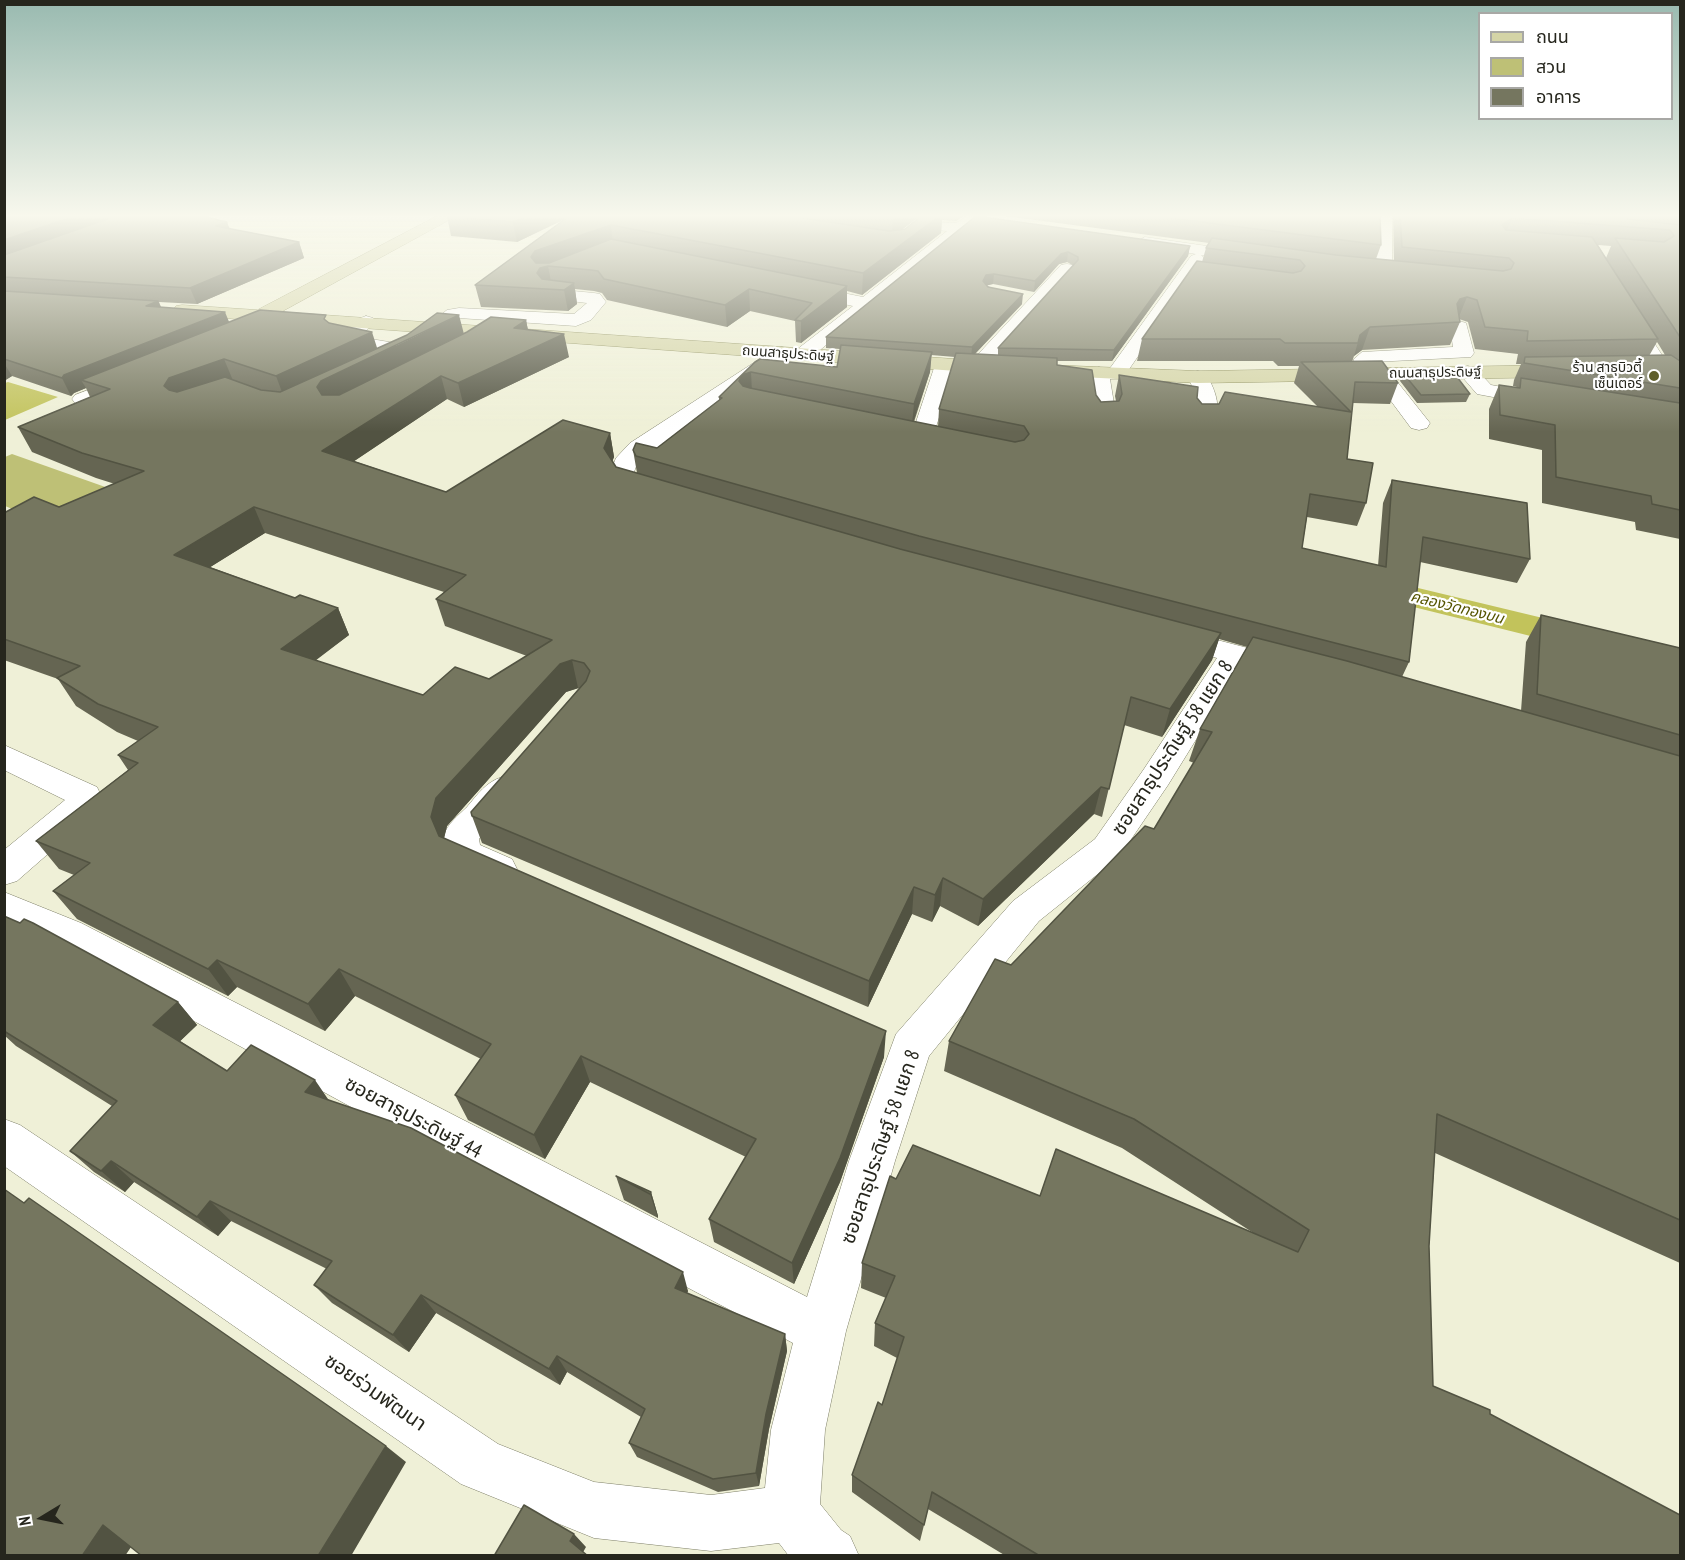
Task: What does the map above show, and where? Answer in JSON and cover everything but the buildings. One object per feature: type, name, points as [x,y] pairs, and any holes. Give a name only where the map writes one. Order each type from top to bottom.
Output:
[{"type":"main road","points":[[232,314],[279,287]]},
{"type":"main road","points":[[268,316],[319,287]]},
{"type":"main road","points":[[330,287],[321,297],[321,306],[366,322]]},
{"type":"main road","name":"ถนนสาธุประดิษฐ์","points":[[246,296],[164,309],[945,365],[1108,374],[1198,377],[1581,371]]},
{"type":"main road","points":[[1639,370],[1671,370]]},
{"type":"street","points":[[790,287],[866,303]]},
{"type":"street","points":[[672,498],[629,485],[622,472],[627,458],[638,448],[792,354],[886,287]]},
{"type":"street","points":[[977,367],[1051,287]]},
{"type":"street","points":[[1105,416],[1108,374],[1176,287]]},
{"type":"street","points":[[435,327],[453,314],[459,313],[576,320],[585,316],[597,302],[594,298],[552,294]]},
{"type":"street","points":[[1614,295],[1680,382]]},
{"type":"street","points":[[1016,296],[1039,300]]},
{"type":"street","points":[[247,333],[268,316]]},
{"type":"street","points":[[366,322],[344,340],[406,352],[372,368]]},
{"type":"street","points":[[1419,423],[1370,374],[1364,358],[1464,353],[1459,327]]},
{"type":"street","points":[[465,349],[492,331]]},
{"type":"street","points":[[900,432],[932,439],[945,365]]},
{"type":"street","points":[[1468,372],[1484,390],[1558,403]]},
{"type":"street","points":[[82,399],[148,373]]},
{"type":"street","points":[[1198,377],[1206,395],[1205,418]]},
{"type":"street","points":[[1144,630],[1312,675]]},
{"type":"street","name":"ซอยสาธุประดิษฐ์ 58 แยก 8","points":[[815,1544],[798,1430],[821,1331],[872,1161],[895,1040],[1026,911],[1107,848],[1156,777],[1234,654]]},
{"type":"street","points":[[4,756],[85,796],[86,802],[4,871]]},
{"type":"street","points":[[526,762],[461,836],[463,853],[534,884]]},
{"type":"street","name":"ซอยสาธุประดิษฐ์ 44","points":[[4,906],[68,934],[539,1185],[821,1331]]},
{"type":"street","name":"ซอยร่วมพัฒนา","points":[[4,1140],[480,1465],[594,1510],[711,1523],[815,1544]]},
{"type":"green space","points":[[12,454],[142,500],[67,531],[5,506],[5,457]]},
{"type":"shaded area","points":[[5,383],[58,397],[5,420]]},
{"type":"waterway","name":"คลองวัดทองบน","points":[[1364,585],[1680,662]]},
{"type":"place","name":"ร้าน สาธุบิวตี้ เซ็นเตอร์","points":[[1654,376]]}]
